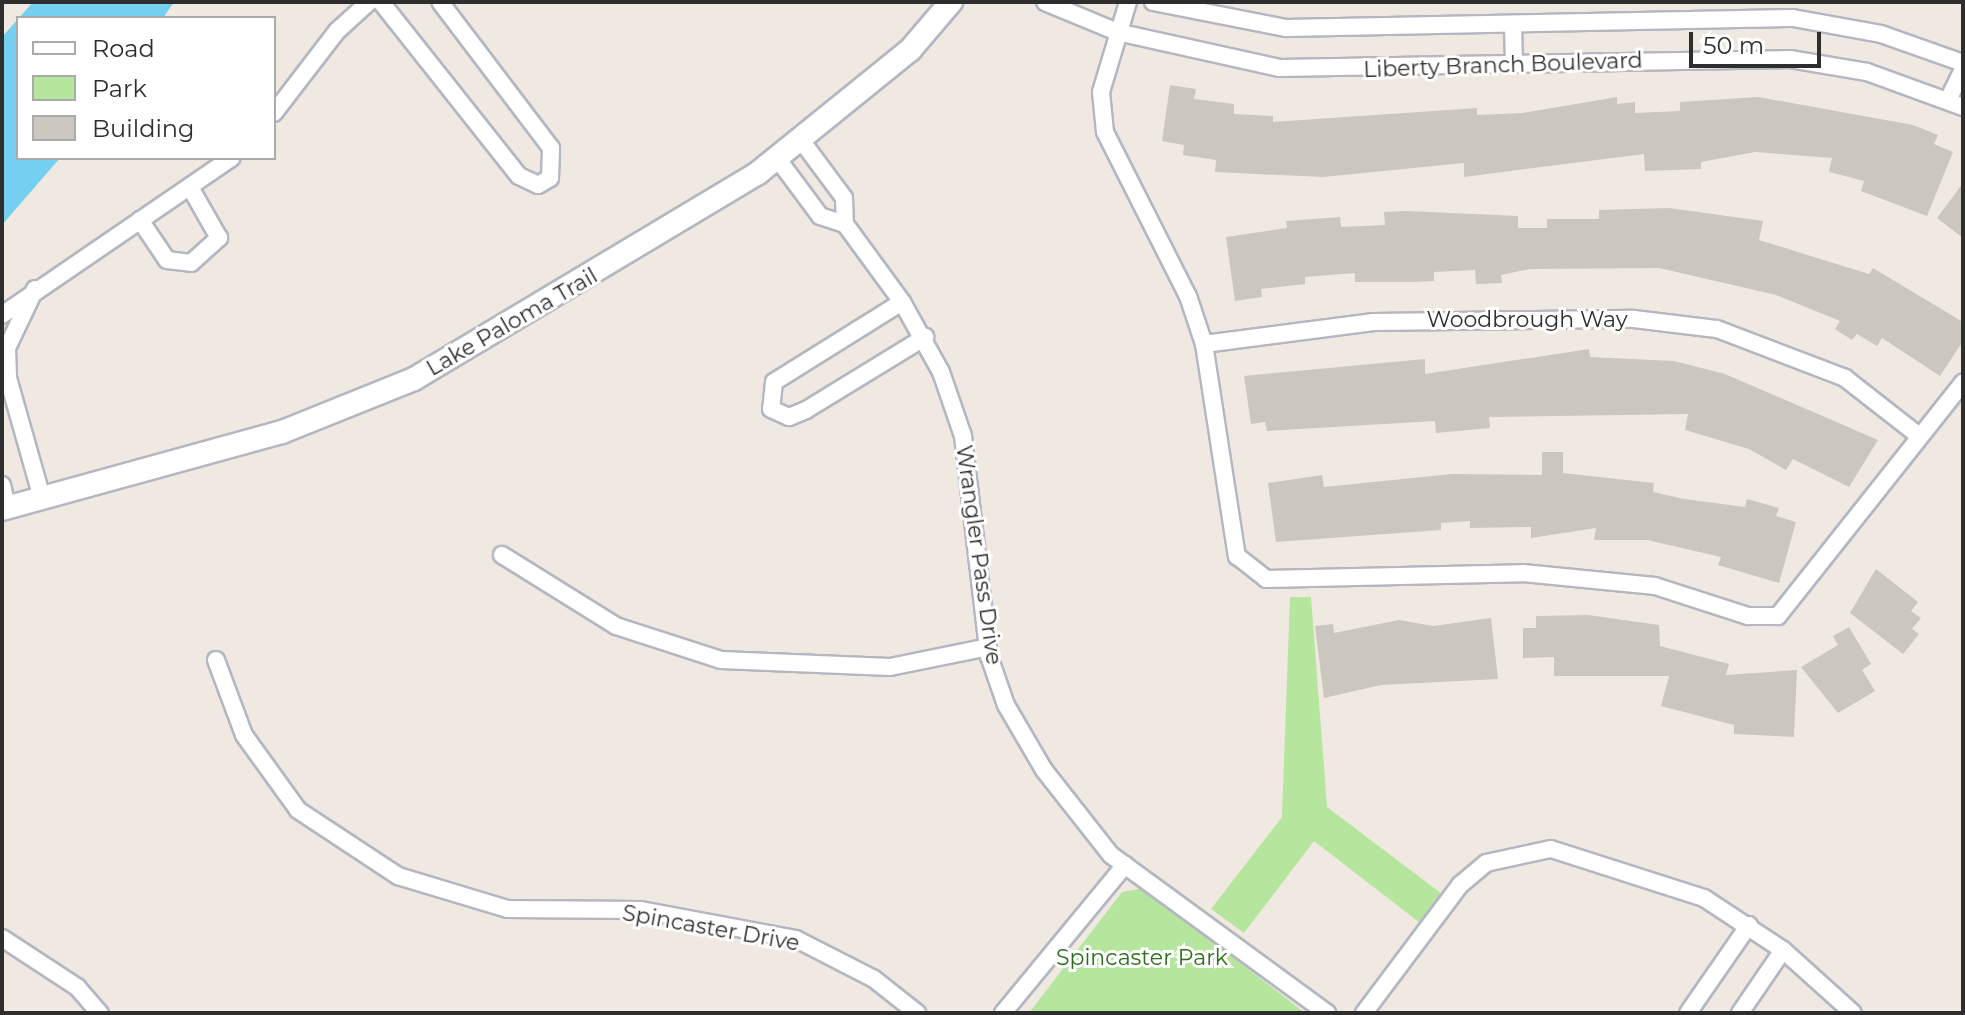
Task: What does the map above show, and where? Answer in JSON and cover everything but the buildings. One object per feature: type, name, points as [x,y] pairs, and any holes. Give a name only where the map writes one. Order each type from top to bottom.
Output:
[{"type":"street","points":[[276,110],[337,31],[369,2]]},
{"type":"street","points":[[381,2],[519,176],[538,185],[556,165],[551,148],[440,2]]},
{"type":"street","name":"Lake Paloma Trail","points":[[5,508],[282,432],[414,379],[777,158],[910,50],[951,2]]},
{"type":"street","name":"Liberty Branch Boulevard","points":[[1045,2],[1117,32],[1279,68],[1790,59],[1867,72],[1956,103]]},
{"type":"street","name":"Liberty Branch Boulevard","points":[[1153,2],[1286,28],[1793,18],[1881,34],[1963,63]]},
{"type":"street","points":[[1126,8],[1101,92],[1105,132],[1174,259],[1204,344],[1237,556],[1266,579],[1295,584],[1523,573],[1655,586],[1748,616],[1778,616],[1918,435],[1963,383]]},
{"type":"street","points":[[1513,24],[1514,65]]},
{"type":"street","points":[[1956,103],[1963,69]]},
{"type":"street","name":"Wrangler Pass Drive","points":[[801,140],[844,198],[845,224],[925,337],[963,436],[988,647],[1006,705],[1044,770],[1125,865],[1327,1013]]},
{"type":"street","name":"Wrangler Pass Drive","points":[[777,158],[820,216],[845,224]]},
{"type":"street","points":[[2,315],[38,284],[191,189],[228,160]]},
{"type":"street","points":[[140,220],[167,260],[191,263],[219,238],[191,189]]},
{"type":"street","points":[[38,284],[7,348],[8,378],[42,498]]},
{"type":"street","points":[[902,302],[774,382],[771,409],[789,417],[806,410],[925,337]]},
{"type":"street","name":"Woodbrough Way","points":[[1204,344],[1374,322],[1602,316],[1717,329],[1845,378],[1918,435]]},
{"type":"street","points":[[2,485],[5,508]]},
{"type":"street","points":[[502,555],[616,626],[721,660],[890,667],[988,647]]},
{"type":"street","name":"Spincaster Drive","points":[[216,660],[244,735],[298,810],[398,876],[507,909],[641,910],[796,939],[874,979],[917,1013]]},
{"type":"street","points":[[1364,1013],[1460,885],[1486,863],[1515,852],[1551,849],[1635,872],[1704,898],[1783,950],[1853,1013]]},
{"type":"street","points":[[1003,1013],[1125,865]]},
{"type":"street","points":[[1688,1013],[1749,925]]},
{"type":"street","points":[[2,938],[77,987],[100,1013]]},
{"type":"street","points":[[1740,1013],[1783,950]]},
{"type":"green space","points":[[1290,597],[1311,597],[1327,807],[1446,897],[1424,926],[1314,841],[1244,933],[1211,909],[1282,817]]},
{"type":"green space","name":"Spincaster Park","points":[[1144,888],[1305,1013],[1029,1013],[1122,892]]},
{"type":"water","points":[[33,2],[174,2],[164,16],[21,16]]},
{"type":"water","points":[[16,21],[16,160],[58,160],[2,225],[2,37]]}]
